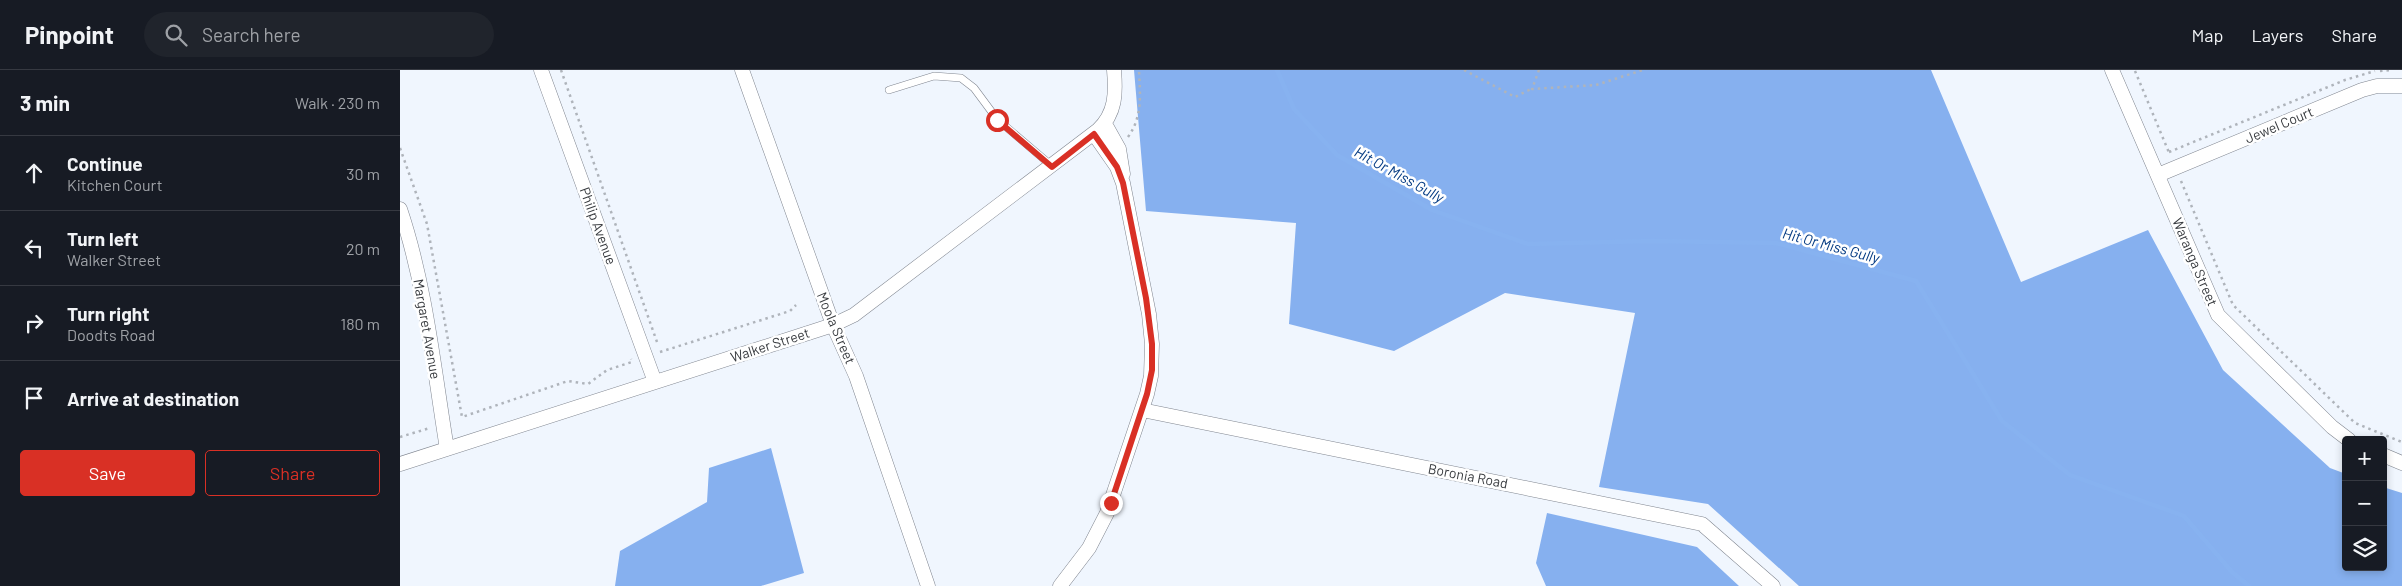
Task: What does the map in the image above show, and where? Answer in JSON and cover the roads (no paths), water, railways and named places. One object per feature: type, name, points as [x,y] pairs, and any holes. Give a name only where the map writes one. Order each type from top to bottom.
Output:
[{"type":"street","name":"Philip Avenue","points":[[542,70],[655,382]]},
{"type":"street","name":"Moola Street","points":[[742,70],[833,325],[852,367],[928,586]]},
{"type":"street","points":[[1114,70],[1114,106],[1105,124],[1123,162],[1124,192]]},
{"type":"street","name":"Waranga Street","points":[[2112,70],[2208,294],[2222,322],[2344,436]]},
{"type":"street","name":"Jewel Court","points":[[2158,175],[2362,90],[2377,86],[2402,86]]},
{"type":"street","name":"Walker Street","points":[[400,464],[833,325],[860,312],[1052,167],[1105,124]]},
{"type":"street","points":[[1060,586],[1089,548],[1101,526],[1116,490],[1151,376],[1152,344],[1146,298],[1124,192],[1117,167],[1094,134]]},
{"type":"street","name":"Margaret Avenue","points":[[400,209],[408,232],[421,291],[448,449]]},
{"type":"street","name":"Boronia Road","points":[[1142,410],[1702,524],[1773,586]]},
{"type":"street","points":[[2387,457],[2402,463]]},
{"type":"lane","points":[[890,90],[934,76],[960,78],[974,88],[997,120],[1052,167]]},
{"type":"waterway","name":"Hit Or Miss Gully","points":[[1277,70],[1294,109],[1337,155],[1432,210],[1528,244],[1652,241],[1776,243],[1916,281],[2002,421],[2070,475],[2184,516],[2232,572],[2249,586]]}]
